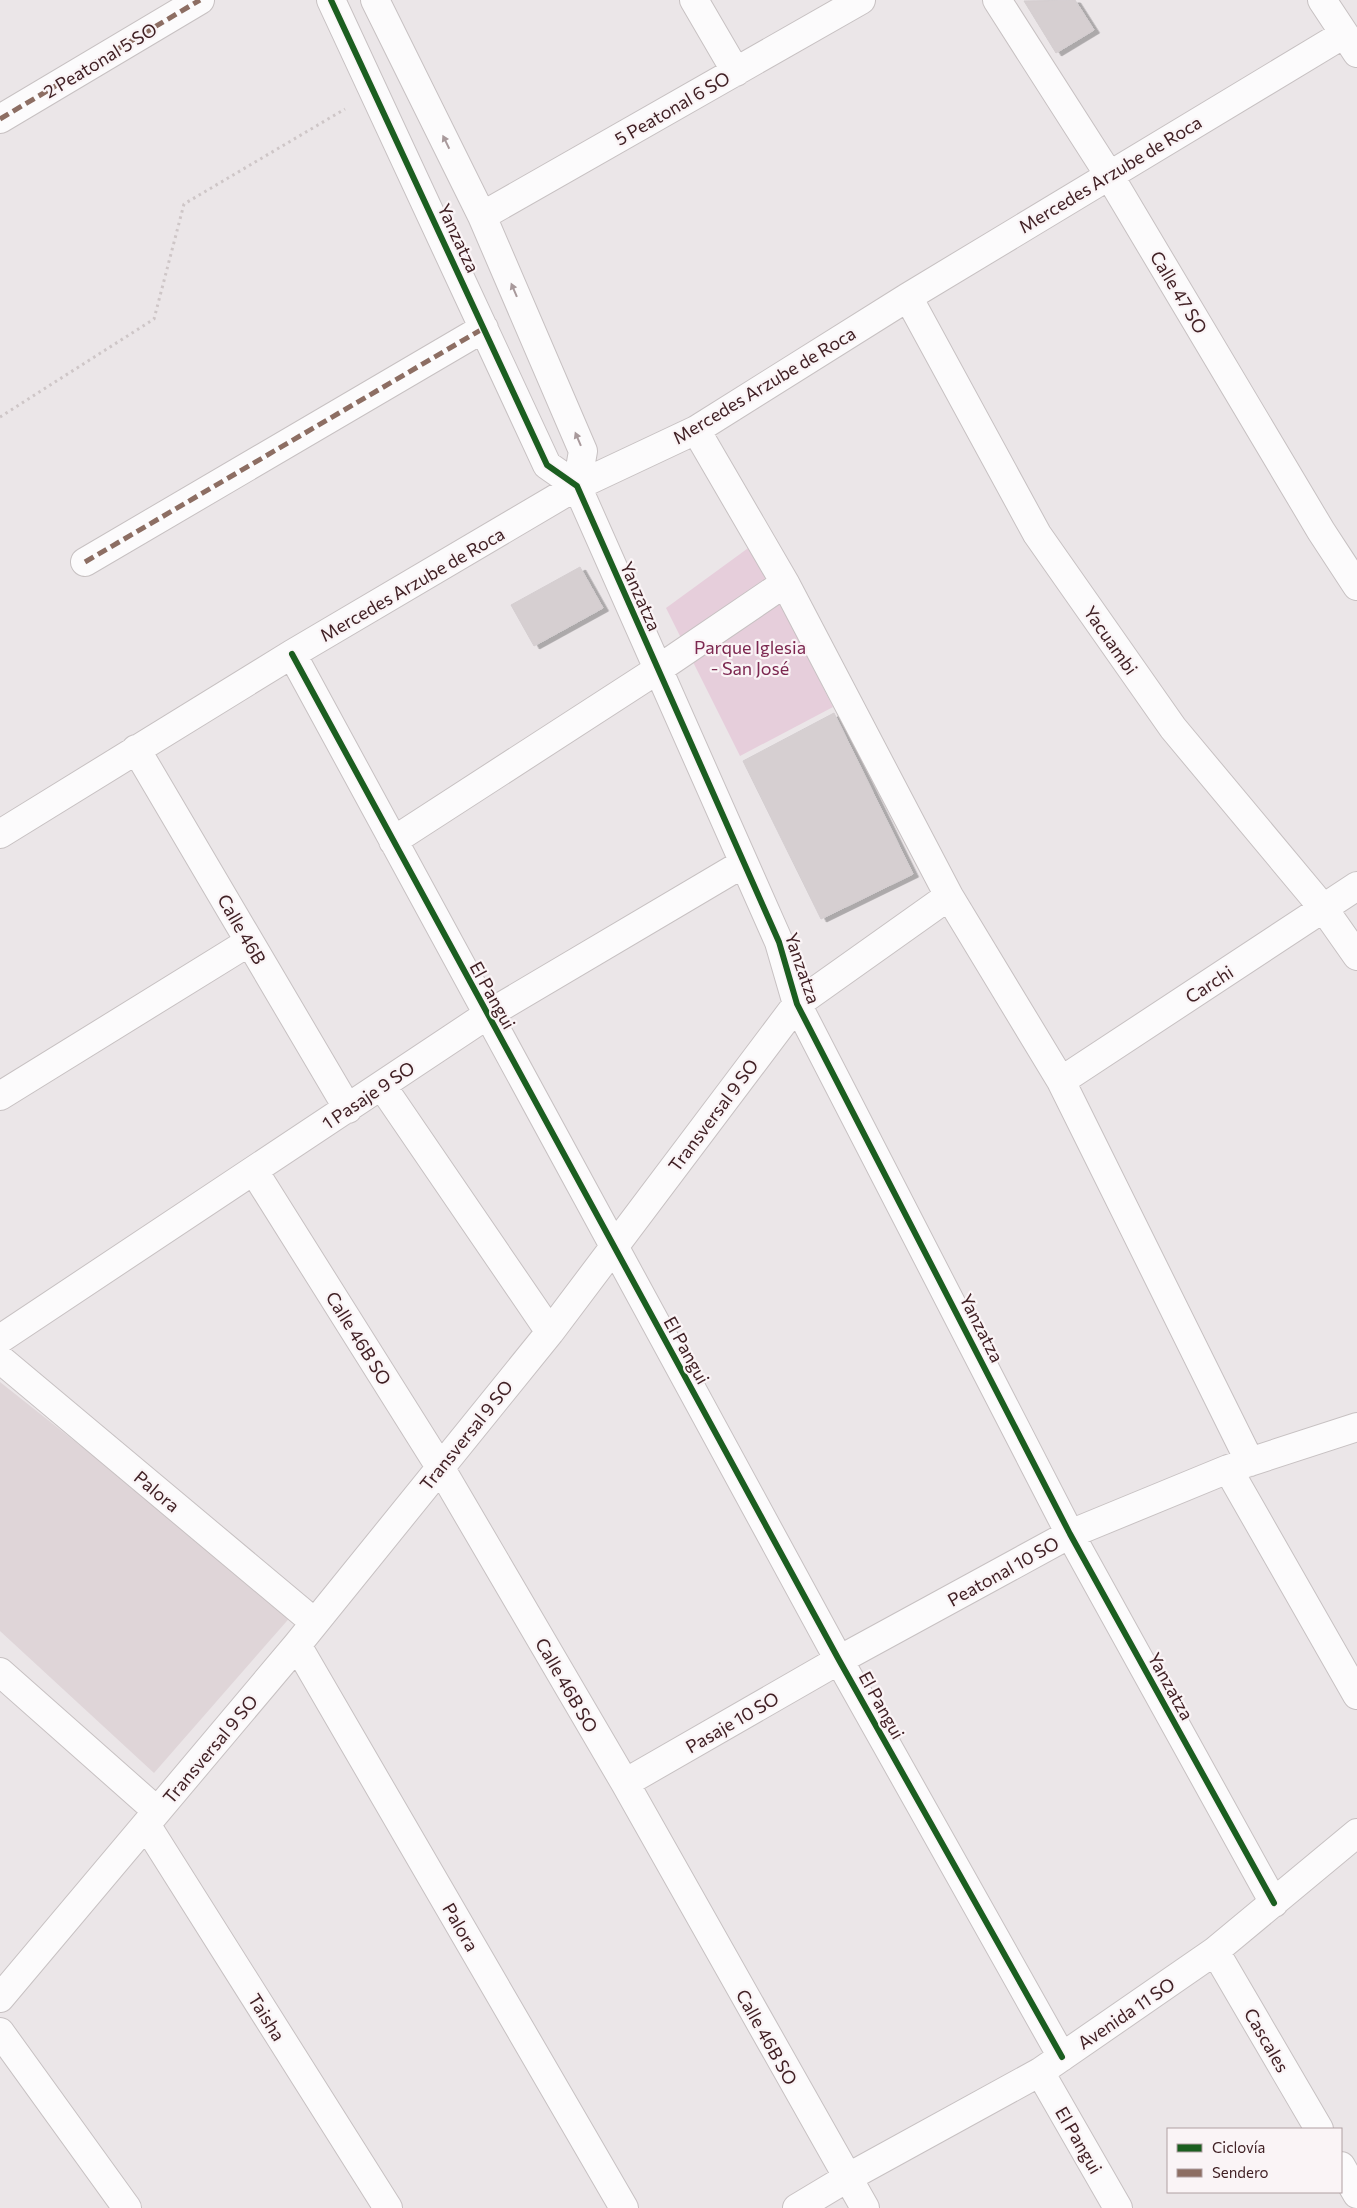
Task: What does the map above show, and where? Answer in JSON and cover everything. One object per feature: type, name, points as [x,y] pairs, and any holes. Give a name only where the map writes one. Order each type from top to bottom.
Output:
[{"type":"street","name":"2 Peatonal 5 SO","points":[[0,119],[200,0]]},
{"type":"street","name":"Yanzatza","points":[[331,0],[547,465],[577,486],[779,942],[797,1004],[1070,1534],[1274,1903]]},
{"type":"street","name":"Yanzatza","points":[[376,0],[482,216],[583,451],[577,486]]},
{"type":"street","points":[[694,0],[736,72]]},
{"type":"street","name":"5 Peatonal 6 SO","points":[[482,216],[861,0]]},
{"type":"street","name":"Calle 47 SO","points":[[997,0],[1109,174],[1320,531],[1357,586]]},
{"type":"street","points":[[1322,0],[1350,44]]},
{"type":"street","name":"Mercedes Arzube de Roca","points":[[0,834],[292,654],[577,486],[696,430],[1109,174],[1350,44]]},
{"type":"street","name":"Yacuambi","points":[[908,297],[1037,534],[1172,728],[1324,909],[1357,956]]},
{"type":"street","points":[[85,562],[484,328]]},
{"type":"street","points":[[696,430],[785,583],[949,896],[1061,1081],[1239,1465],[1357,1694]]},
{"type":"street","points":[[393,841],[657,670],[785,583]]},
{"type":"street","name":"El Pangui","points":[[292,654],[840,1660],[1051,2064],[1118,2208]]},
{"type":"street","name":"Calle 46B","points":[[136,749],[348,1109]]},
{"type":"street","name":"1 Pasaje 9 SO","points":[[0,1339],[487,1015],[744,863]]},
{"type":"street","name":"Carchi","points":[[1061,1081],[1357,886]]},
{"type":"street","name":"Transversal 9 SO","points":[[0,1998],[297,1645],[550,1332],[797,1004],[949,896]]},
{"type":"street","points":[[0,1096],[250,942]]},
{"type":"street","points":[[382,1086],[550,1332]]},
{"type":"street","name":"Calle 46B SO","points":[[254,1171],[440,1467],[625,1783],[865,2208]]},
{"type":"street","name":"Palora","points":[[0,1359],[314,1622]]},
{"type":"street","name":"Peatonal 10 SO","points":[[840,1660],[1070,1534],[1239,1465],[1357,1428]]},
{"type":"street","name":"Palora","points":[[297,1645],[624,2208]]},
{"type":"street","name":"Pasaje 10 SO","points":[[625,1783],[840,1660]]},
{"type":"street","name":"Taisha","points":[[0,1672],[152,1818],[388,2208]]},
{"type":"street","name":"Avenida 11 SO","points":[[797,2208],[1051,2064],[1215,1951],[1357,1833]]},
{"type":"street","name":"Cascales","points":[[1215,1951],[1318,2128]]},
{"type":"street","points":[[0,2032],[127,2208]]},
{"type":"street","points":[[1342,2168],[1357,2194]]},
{"type":"path","points":[[0,417],[154,319],[184,204],[374,92]]},
{"type":"shaded area","points":[[0,1382],[293,1614],[154,1773],[0,1631]]},
{"type":"green space","name":"Parque Iglesia - San José","points":[[751,546],[833,707],[740,756],[666,608]]},
{"type":"building","points":[[1075,0],[1094,30],[1056,53],[1024,1]]},
{"type":"building","points":[[580,567],[603,608],[534,646],[511,605]]},
{"type":"building","points":[[834,713],[913,874],[821,919],[743,761]]},
{"type":"marked path","points":[[0,119],[200,0]]},
{"type":"marked path","points":[[85,562],[484,328]]},
{"type":"cycle path","points":[[331,0],[547,465],[577,486],[779,942],[797,1004],[1070,1534],[1274,1903]]},
{"type":"cycle path","points":[[292,654],[839,1660],[1062,2057]]}]
